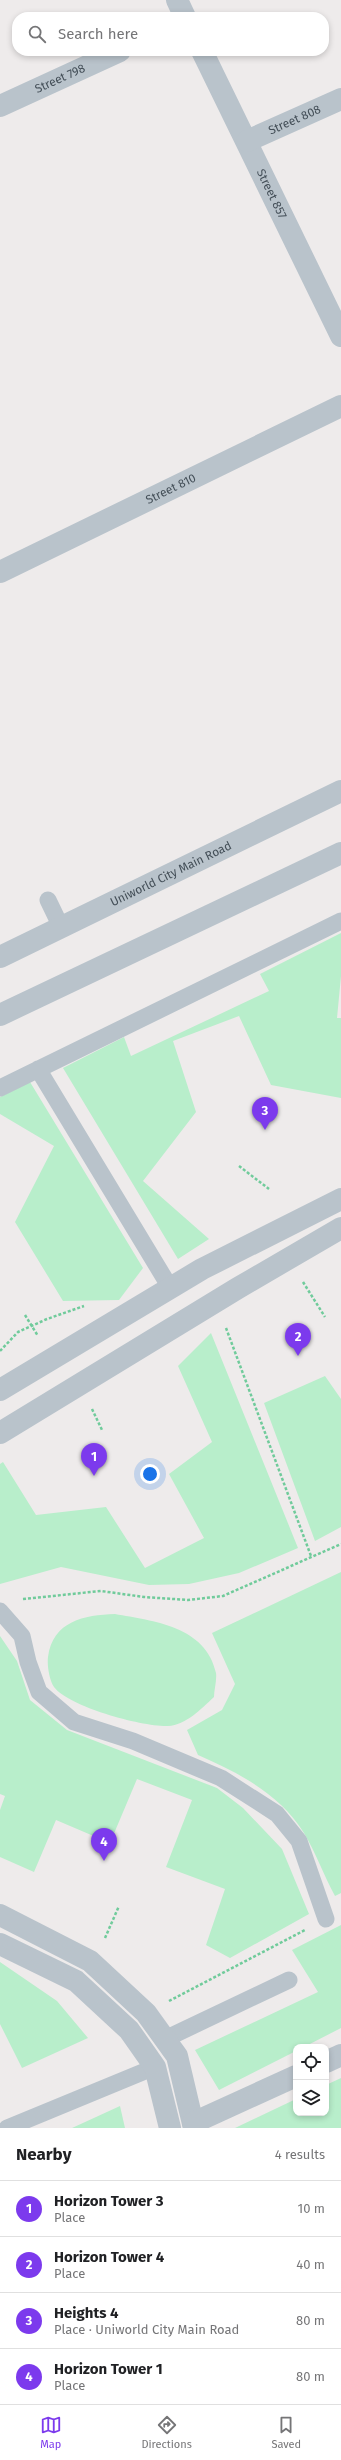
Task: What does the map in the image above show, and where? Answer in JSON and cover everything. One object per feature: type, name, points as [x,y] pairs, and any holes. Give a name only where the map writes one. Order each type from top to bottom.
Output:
[{"type":"street","points":[[177,0],[183,12]]},
{"type":"street","name":"Street 798","points":[[0,106],[109,56]]},
{"type":"street","name":"Street 857","points":[[204,56],[341,336]]},
{"type":"street","name":"Street 808","points":[[247,141],[341,98]]},
{"type":"street","name":"Street 810","points":[[0,572],[341,406]]},
{"type":"street","name":"Uniworld City Main Road","points":[[0,957],[341,791]]},
{"type":"street","points":[[0,1015],[341,853]]},
{"type":"street","points":[[0,1390],[202,1270],[341,1199]]},
{"type":"street","points":[[0,1433],[216,1301],[341,1228]]},
{"type":"street","points":[[0,1914],[90,1961],[146,2013],[177,2056],[194,2126],[293,2077]]},
{"type":"street","points":[[0,1944],[76,1981],[129,2030],[155,2067],[170,2128]]},
{"type":"street","points":[[329,2061],[341,2055]]},
{"type":"lane","points":[[48,900],[61,927]]},
{"type":"lane","points":[[0,1088],[341,920]]},
{"type":"lane","points":[[38,1069],[171,1289]]},
{"type":"lane","points":[[0,1611],[22,1636],[28,1662],[39,1692],[74,1722],[133,1741],[222,1778],[277,1814],[299,1840],[326,1919]]},
{"type":"lane","points":[[165,2039],[289,1980]]},
{"type":"lane","points":[[7,2128],[155,2067]]},
{"type":"path","points":[[239,1166],[269,1189]]},
{"type":"path","points":[[310,1293],[325,1317]]},
{"type":"path","points":[[216,1301],[311,1556]]},
{"type":"path","points":[[25,1315],[38,1336]]},
{"type":"path","points":[[94,1413],[102,1430]]},
{"type":"path","points":[[20,1599],[101,1591],[144,1597],[188,1600],[223,1596],[341,1544]]},
{"type":"path","points":[[107,1937],[119,1906]]},
{"type":"path","points":[[146,2013],[326,1919]]},
{"type":"green space","points":[[341,933],[341,976],[337,1018],[341,1018],[341,1098],[271,1085],[239,1016],[173,1041],[196,1112],[143,1181],[209,1239],[178,1259],[63,1068],[124,1037],[131,1056],[269,991],[260,974]]},
{"type":"green space","points":[[30,1082],[143,1268],[119,1300],[63,1301],[15,1222],[54,1146],[0,1114],[0,1097]]},
{"type":"green space","points":[[211,1333],[298,1548],[239,1573],[189,1584],[149,1585],[61,1567],[0,1584],[0,1464],[3,1462],[36,1515],[106,1507],[145,1568],[204,1538],[169,1474],[212,1442],[178,1366]]},
{"type":"green space","points":[[325,1376],[341,1399],[341,1527],[315,1541],[264,1403]]},
{"type":"green space","points":[[341,1572],[341,1893],[335,1896],[304,1833],[294,1819],[271,1796],[257,1786],[228,1769],[198,1755],[187,1730],[222,1710],[235,1684],[212,1633]]},
{"type":"green space","points":[[115,1614],[161,1623],[176,1628],[190,1636],[201,1645],[210,1657],[216,1673],[214,1697],[187,1720],[168,1726],[142,1723],[107,1714],[75,1702],[62,1694],[52,1684],[48,1668],[48,1657],[51,1645],[56,1635],[72,1622],[92,1616]]},
{"type":"green space","points":[[0,1636],[17,1661],[30,1700],[67,1730],[217,1788],[243,1808],[282,1849],[309,1914],[230,1958],[206,1945],[225,1889],[166,1867],[192,1800],[137,1779],[110,1843],[56,1820],[34,1872],[0,1857],[0,1810],[5,1796],[0,1794]]},
{"type":"green space","points":[[341,1925],[341,2028],[310,2044],[293,2044],[293,2053],[219,2090],[195,2050],[318,1992],[292,1950]]},
{"type":"green space","points":[[0,1962],[57,2001],[88,2038],[22,2068],[0,2024]]},
{"type":"green space","points":[[341,2078],[341,2128],[235,2128],[293,2100],[293,2116],[329,2116],[329,2084]]},
{"type":"green space","points":[[120,2106],[125,2128],[72,2128]]},
{"type":"place","name":"Heights 4","points":[[265,1130]]},
{"type":"place","name":"Horizon Tower 4","points":[[298,1356]]},
{"type":"place","name":"Horizon Tower 3","points":[[94,1476]]},
{"type":"place","name":"Horizon Tower 1","points":[[104,1861]]}]
